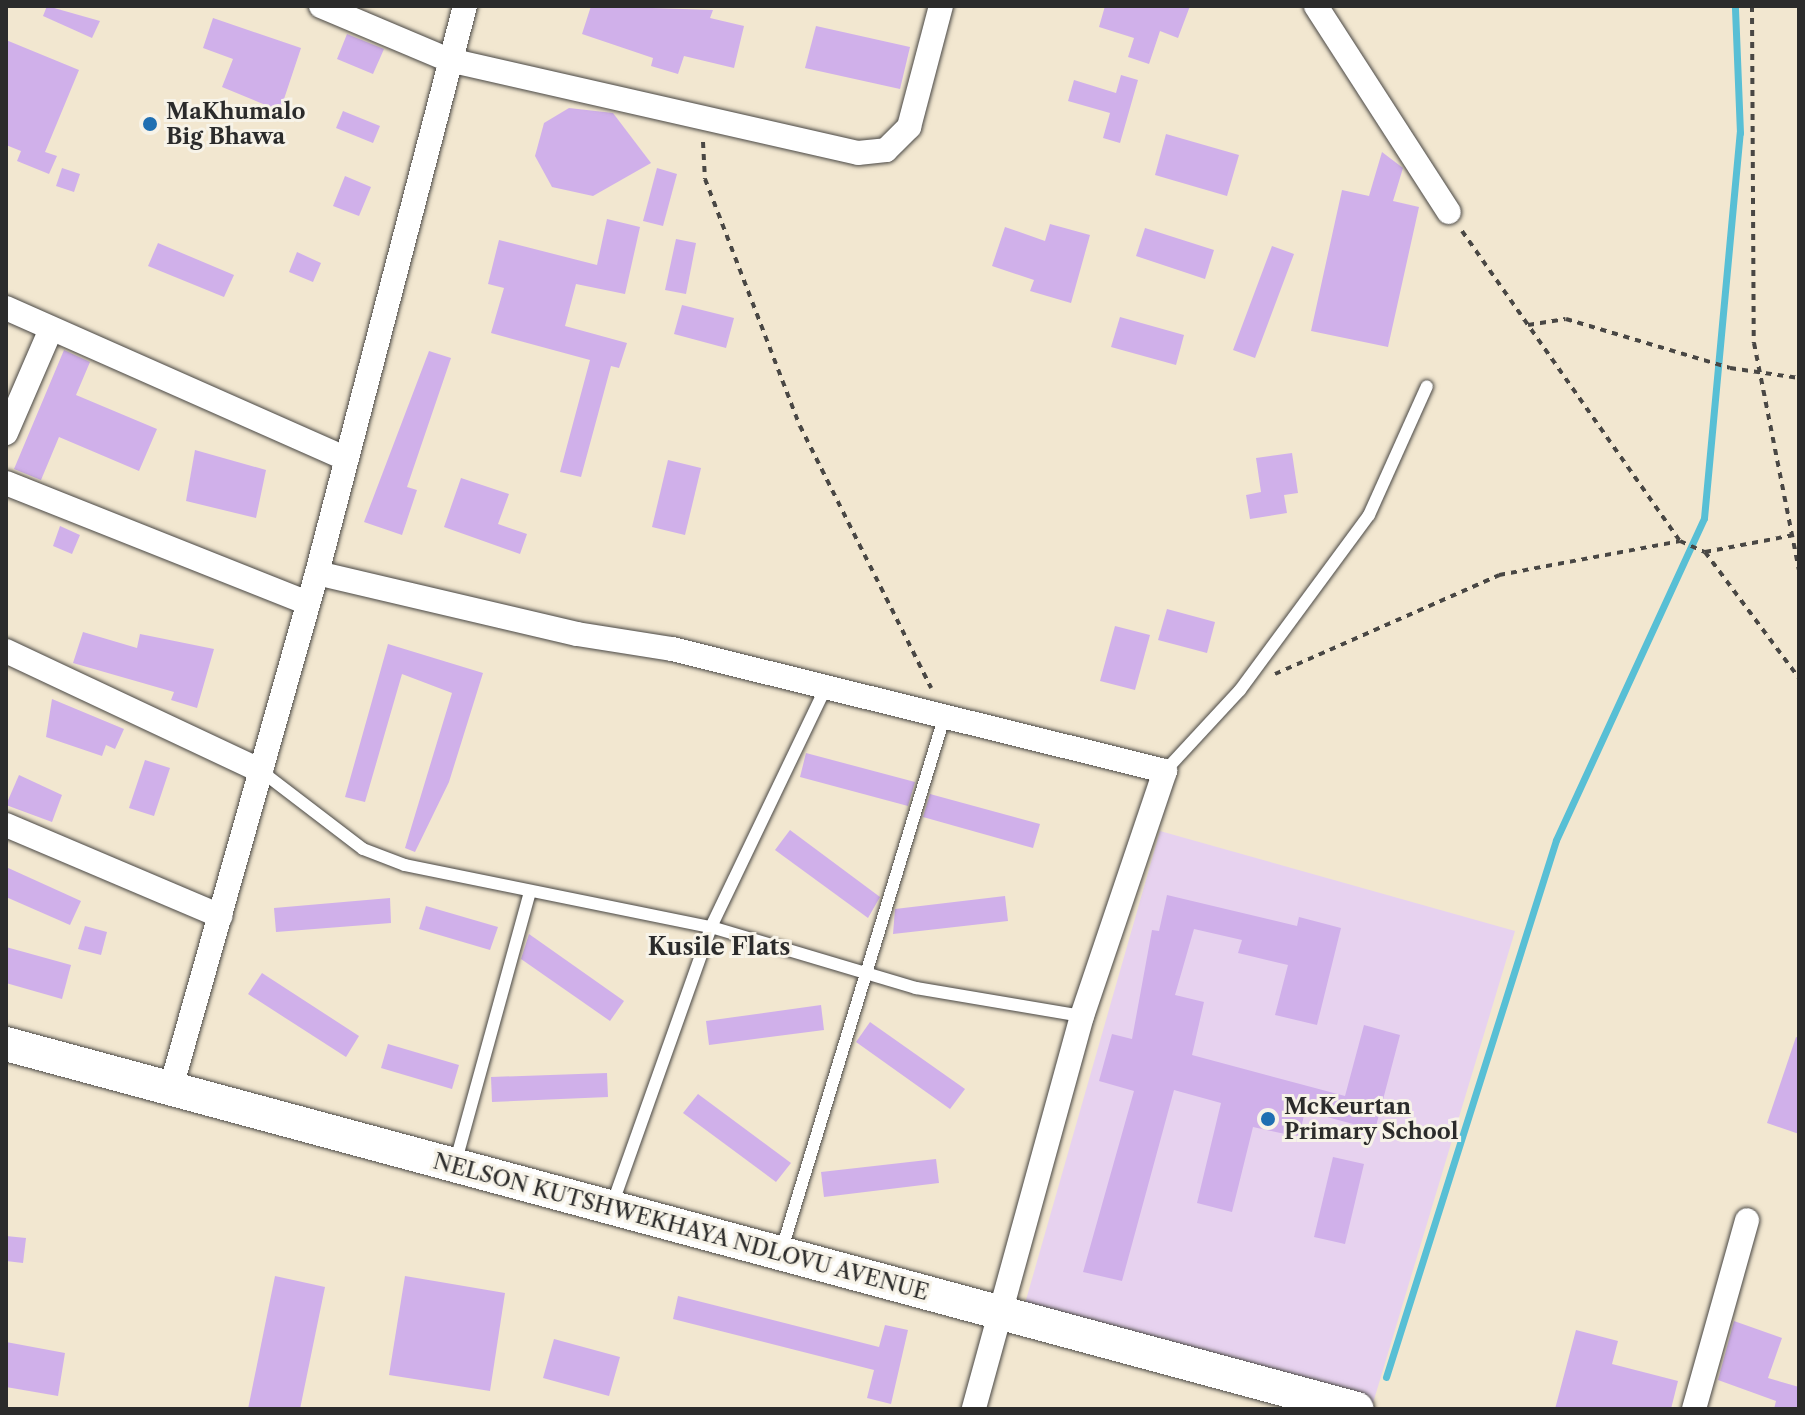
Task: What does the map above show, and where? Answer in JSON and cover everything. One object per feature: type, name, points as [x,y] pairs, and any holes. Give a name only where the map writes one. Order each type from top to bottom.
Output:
[{"type":"street","points":[[321,6],[449,60],[858,153],[886,150],[909,127],[941,6]]},
{"type":"street","points":[[170,1091],[317,573],[465,6]]},
{"type":"street","points":[[1316,6],[1449,212]]},
{"type":"street","points":[[6,308],[345,458]]},
{"type":"street","points":[[6,433],[51,329]]},
{"type":"street","points":[[6,483],[308,603]]},
{"type":"street","points":[[317,573],[577,634],[672,649],[824,691],[945,715],[1165,771],[1082,1016],[974,1409]]},
{"type":"street","points":[[6,651],[261,771]]},
{"type":"street","points":[[6,825],[220,916]]},
{"type":"street","name":"NELSON KUTSHWEKHAYA NDLOVU AVENUE","points":[[6,1044],[170,1091],[781,1252],[1357,1409]]},
{"type":"street","points":[[1694,1409],[1747,1220]]},
{"type":"lane","points":[[1165,771],[1240,690],[1369,515],[1427,386]]},
{"type":"lane","points":[[611,1207],[711,927],[824,691]]},
{"type":"lane","points":[[781,1252],[945,715]]},
{"type":"lane","points":[[261,771],[363,849],[529,895],[711,927],[961,998],[1082,1016]]},
{"type":"lane","points":[[454,1167],[529,895]]},
{"type":"path","points":[[1752,6],[1759,373],[1799,570]]},
{"type":"path","points":[[702,117],[705,179],[800,426],[945,715]]},
{"type":"path","points":[[1449,212],[1680,541],[1705,552],[1799,678]]},
{"type":"path","points":[[1528,325],[1566,319],[1730,368],[1799,378]]},
{"type":"path","points":[[1705,552],[1799,534]]},
{"type":"path","points":[[1240,690],[1499,575],[1680,541]]},
{"type":"shaded area","name":"McKeurtan Primary School","points":[[1160,831],[1515,931],[1373,1403],[1024,1307]]},
{"type":"building","points":[[47,6],[100,21],[92,38],[43,16]]},
{"type":"building","points":[[591,6],[713,10],[710,18],[744,26],[734,68],[684,56],[678,74],[651,66],[653,58],[582,34]]},
{"type":"building","points":[[1105,6],[1190,6],[1178,38],[1160,31],[1149,64],[1128,57],[1134,38],[1099,27]]},
{"type":"building","points":[[213,18],[301,48],[280,111],[222,87],[233,59],[203,48]]},
{"type":"building","points":[[816,26],[910,47],[900,89],[805,68]]},
{"type":"building","points":[[347,34],[384,49],[373,74],[337,59]]},
{"type":"building","points":[[6,40],[79,70],[45,152],[57,156],[49,174],[17,161],[21,151],[6,145]]},
{"type":"building","points":[[1121,75],[1138,80],[1120,143],[1103,138],[1110,113],[1068,101],[1074,80],[1116,93]]},
{"type":"building","points":[[569,108],[613,113],[651,163],[593,196],[552,187],[535,156],[544,123]]},
{"type":"building","points":[[343,111],[380,126],[373,143],[336,128]]},
{"type":"building","points":[[1166,134],[1239,155],[1227,196],[1155,175]]},
{"type":"building","points":[[1382,152],[1403,168],[1393,201],[1419,207],[1388,347],[1311,331],[1342,190],[1369,196]]},
{"type":"building","points":[[62,168],[80,174],[74,192],[56,186]]},
{"type":"building","points":[[657,168],[677,174],[663,226],[643,221]]},
{"type":"building","points":[[345,176],[371,187],[359,216],[333,206]]},
{"type":"building","points":[[607,219],[640,227],[625,294],[576,284],[565,326],[627,343],[619,368],[611,366],[581,477],[560,472],[590,360],[491,333],[504,288],[488,284],[499,240],[597,265]]},
{"type":"building","points":[[1050,224],[1090,235],[1071,303],[1030,291],[1034,280],[992,266],[1005,227],[1045,241]]},
{"type":"building","points":[[1145,228],[1214,250],[1205,279],[1136,256]]},
{"type":"building","points":[[676,239],[696,243],[686,294],[665,290]]},
{"type":"building","points":[[158,243],[234,275],[224,297],[148,266]]},
{"type":"building","points":[[1272,246],[1294,254],[1255,358],[1233,350]]},
{"type":"building","points":[[297,252],[321,263],[313,282],[289,272]]},
{"type":"building","points":[[682,305],[734,318],[726,348],[674,334]]},
{"type":"building","points":[[1120,317],[1184,335],[1176,365],[1111,347]]},
{"type":"building","points":[[64,350],[90,362],[76,395],[157,429],[139,471],[59,437],[41,480],[14,469]]},
{"type":"building","points":[[429,351],[451,358],[407,487],[417,490],[402,535],[364,522]]},
{"type":"building","points":[[195,450],[266,470],[256,518],[186,501]]},
{"type":"building","points":[[1292,453],[1298,493],[1284,495],[1287,513],[1250,519],[1246,495],[1261,492],[1256,458]]},
{"type":"building","points":[[668,460],[701,468],[685,535],[652,527]]},
{"type":"building","points":[[461,478],[509,494],[498,524],[527,534],[520,554],[444,527]]},
{"type":"building","points":[[60,526],[80,535],[72,554],[53,546]]},
{"type":"building","points":[[1167,609],[1215,622],[1207,653],[1158,640]]},
{"type":"building","points":[[1115,626],[1150,635],[1135,690],[1100,681]]},
{"type":"building","points":[[83,632],[137,648],[140,634],[214,649],[197,708],[171,700],[174,692],[73,663]]},
{"type":"building","points":[[388,644],[483,673],[449,782],[415,852],[405,848],[452,693],[402,674],[365,802],[345,797]]},
{"type":"building","points":[[52,699],[124,729],[115,749],[106,745],[102,756],[46,737]]},
{"type":"building","points":[[806,753],[915,782],[908,806],[800,777]]},
{"type":"building","points":[[145,760],[170,768],[154,816],[129,808]]},
{"type":"building","points":[[19,775],[62,795],[52,822],[6,805]]},
{"type":"building","points":[[930,794],[1040,824],[1033,848],[923,817]]},
{"type":"building","points":[[790,830],[880,897],[868,918],[775,850]]},
{"type":"building","points":[[6,867],[81,901],[70,925],[6,897]]},
{"type":"building","points":[[1167,895],[1297,926],[1299,917],[1341,928],[1317,1025],[1275,1015],[1288,965],[1238,953],[1242,940],[1194,929],[1175,995],[1204,1002],[1192,1055],[1345,1096],[1364,1025],[1400,1035],[1375,1130],[1305,1111],[1299,1137],[1253,1127],[1232,1212],[1197,1203],[1221,1103],[1174,1090],[1122,1281],[1083,1272],[1134,1091],[1099,1081],[1112,1034],[1132,1039],[1152,930],[1159,931]]},
{"type":"building","points":[[1005,896],[1008,921],[893,934],[895,909]]},
{"type":"building","points":[[390,898],[391,923],[276,932],[274,908]]},
{"type":"building","points":[[426,906],[498,927],[490,950],[419,929]]},
{"type":"building","points":[[85,926],[107,932],[101,955],[78,949]]},
{"type":"building","points":[[529,934],[624,1001],[610,1021],[521,959]]},
{"type":"building","points":[[6,947],[71,965],[62,999],[6,983]]},
{"type":"building","points":[[262,973],[359,1036],[346,1057],[248,994]]},
{"type":"building","points":[[821,1005],[824,1030],[709,1045],[706,1021]]},
{"type":"building","points":[[870,1022],[965,1089],[950,1109],[856,1042]]},
{"type":"building","points":[[1796,1037],[1799,1038],[1799,1134],[1767,1123]]},
{"type":"building","points":[[388,1044],[459,1065],[452,1089],[381,1068]]},
{"type":"building","points":[[607,1073],[608,1097],[492,1102],[491,1077]]},
{"type":"building","points":[[698,1094],[791,1163],[776,1182],[683,1113]]},
{"type":"building","points":[[1333,1157],[1364,1164],[1345,1244],[1314,1237]]},
{"type":"building","points":[[936,1159],[939,1183],[824,1197],[821,1172]]},
{"type":"building","points":[[6,1236],[26,1238],[23,1263],[6,1261]]},
{"type":"building","points":[[275,1276],[325,1287],[300,1409],[248,1409]]},
{"type":"building","points":[[405,1276],[505,1293],[490,1391],[389,1375]]},
{"type":"building","points":[[678,1296],[879,1347],[885,1325],[908,1330],[891,1404],[867,1398],[874,1370],[673,1319]]},
{"type":"building","points":[[1734,1321],[1782,1338],[1768,1378],[1799,1387],[1799,1409],[1774,1409],[1776,1401],[1718,1380]]},
{"type":"building","points":[[1576,1330],[1618,1341],[1612,1364],[1678,1381],[1671,1409],[1555,1409]]},
{"type":"building","points":[[554,1339],[620,1357],[609,1396],[543,1378]]},
{"type":"building","points":[[6,1342],[65,1353],[58,1396],[6,1387]]},
{"type":"waterway","points":[[1386,1377],[1556,840],[1704,518],[1740,133],[1735,6]]},
{"type":"place","name":"MaKhumalo Big Bhawa","points":[[150,124]]},
{"type":"place","name":"McKeurtan Primary School","points":[[1268,1119]]},
{"type":"district","name":"Kusile Flats","points":[[719,947]]}]
